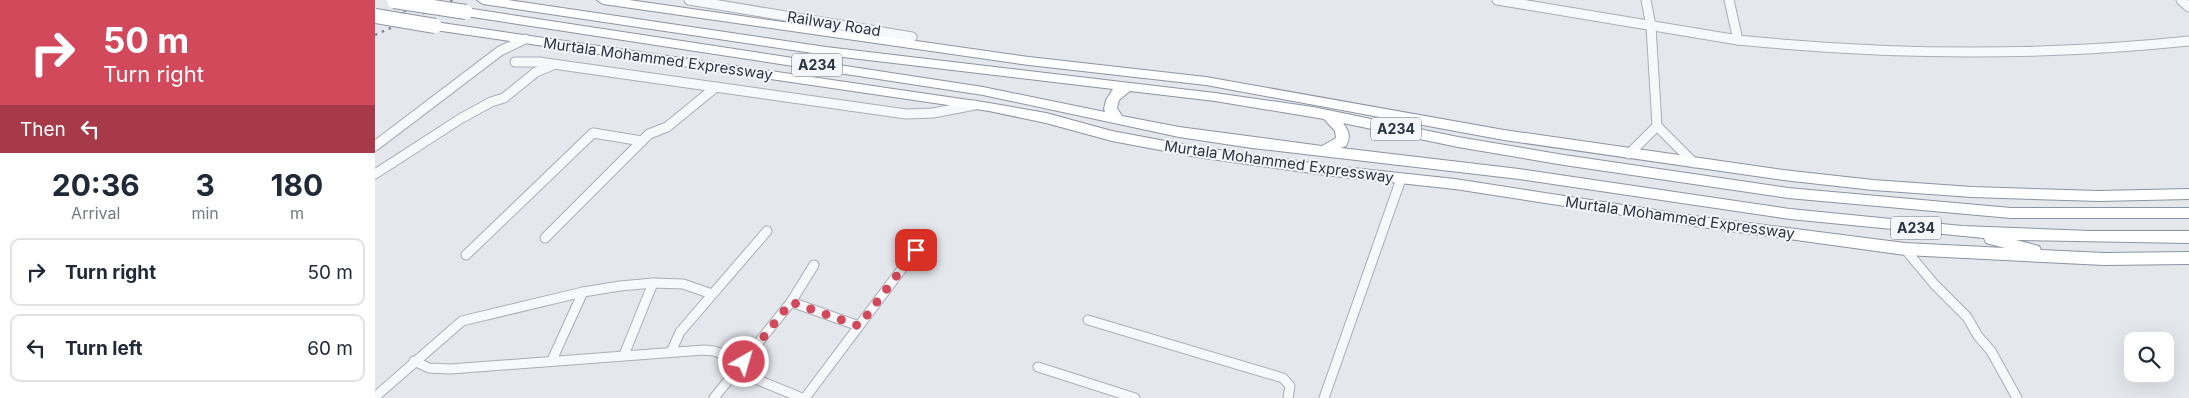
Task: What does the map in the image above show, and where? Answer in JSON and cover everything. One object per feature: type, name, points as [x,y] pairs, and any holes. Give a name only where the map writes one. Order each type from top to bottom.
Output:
[{"type":"highway","points":[[603,0],[1029,61],[1214,82],[1448,125],[1629,154],[1873,185],[2044,195],[2189,194]]},
{"type":"highway","name":"Murtala Mohammed Expressway","points":[[390,1],[1015,97],[1179,132],[1322,152],[1519,174],[1791,214],[1962,232],[2090,238],[2189,237]]},
{"type":"highway","name":"A234","points":[[487,1],[689,31],[989,71],[1133,86],[1329,116],[1458,142],[1607,167],[1788,193],[1955,210],[2076,214],[2189,213]]},
{"type":"highway","points":[[633,4],[689,31]]},
{"type":"highway","name":"Murtala Mohammed Expressway","points":[[375,16],[977,105],[1046,118],[1112,136],[1197,152],[1401,179],[1455,184],[1701,222],[1905,249],[2061,257],[2189,258]]},
{"type":"highway","points":[[746,72],[840,69]]},
{"type":"highway","points":[[1118,119],[1110,109],[1112,96],[1119,91],[1133,86]]},
{"type":"highway","points":[[977,105],[1015,97]]},
{"type":"highway","points":[[1322,152],[1341,143],[1344,136],[1343,131],[1329,116]]},
{"type":"highway","points":[[1955,210],[2044,195]]},
{"type":"highway","points":[[1962,232],[2061,257]]},
{"type":"street","name":"Railway Road","points":[[689,0],[912,37],[909,43]]},
{"type":"street","points":[[1497,0],[1739,40],[1809,48],[1919,54],[2006,54],[2071,52],[2189,41]]},
{"type":"street","points":[[1646,0],[1651,26],[1657,126],[1694,163]]},
{"type":"street","points":[[1729,0],[1739,40]]},
{"type":"street","points":[[2181,0],[2189,7]]},
{"type":"street","points":[[501,35],[501,51]]},
{"type":"street","points":[[375,146],[501,51],[525,39]]},
{"type":"street","points":[[515,62],[529,61],[556,64],[906,114],[933,113],[977,105]]},
{"type":"street","points":[[375,174],[460,118],[503,98],[536,72],[556,64]]},
{"type":"street","points":[[545,238],[649,134],[667,127],[716,87]]},
{"type":"street","points":[[1629,154],[1657,126]]},
{"type":"street","points":[[466,255],[593,133],[642,141]]},
{"type":"street","points":[[1324,398],[1401,179]]},
{"type":"street","points":[[671,352],[680,332],[767,230]]},
{"type":"street","points":[[1905,249],[1934,284],[1967,317],[1978,336],[1991,351],[2017,398]]},
{"type":"street","points":[[736,371],[803,398],[916,250]]},
{"type":"street","points":[[714,398],[791,302],[814,265]]},
{"type":"street","points":[[375,398],[414,361],[462,321],[583,292],[653,283],[683,284],[712,294]]},
{"type":"street","points":[[624,355],[653,283]]},
{"type":"street","points":[[552,360],[583,292]]},
{"type":"street","points":[[791,302],[859,326]]},
{"type":"street","points":[[1088,320],[1283,378],[1289,382],[1291,388],[1288,398]]},
{"type":"street","points":[[414,361],[429,368],[450,369],[624,355],[714,351],[744,362]]},
{"type":"street","points":[[1038,367],[1135,398]]},
{"type":"tram line","points":[[375,24],[432,0]]},
{"type":"railway","points":[[375,35],[453,0]]},
{"type":"route","points":[[744,362],[791,302],[859,326],[916,250]]}]
